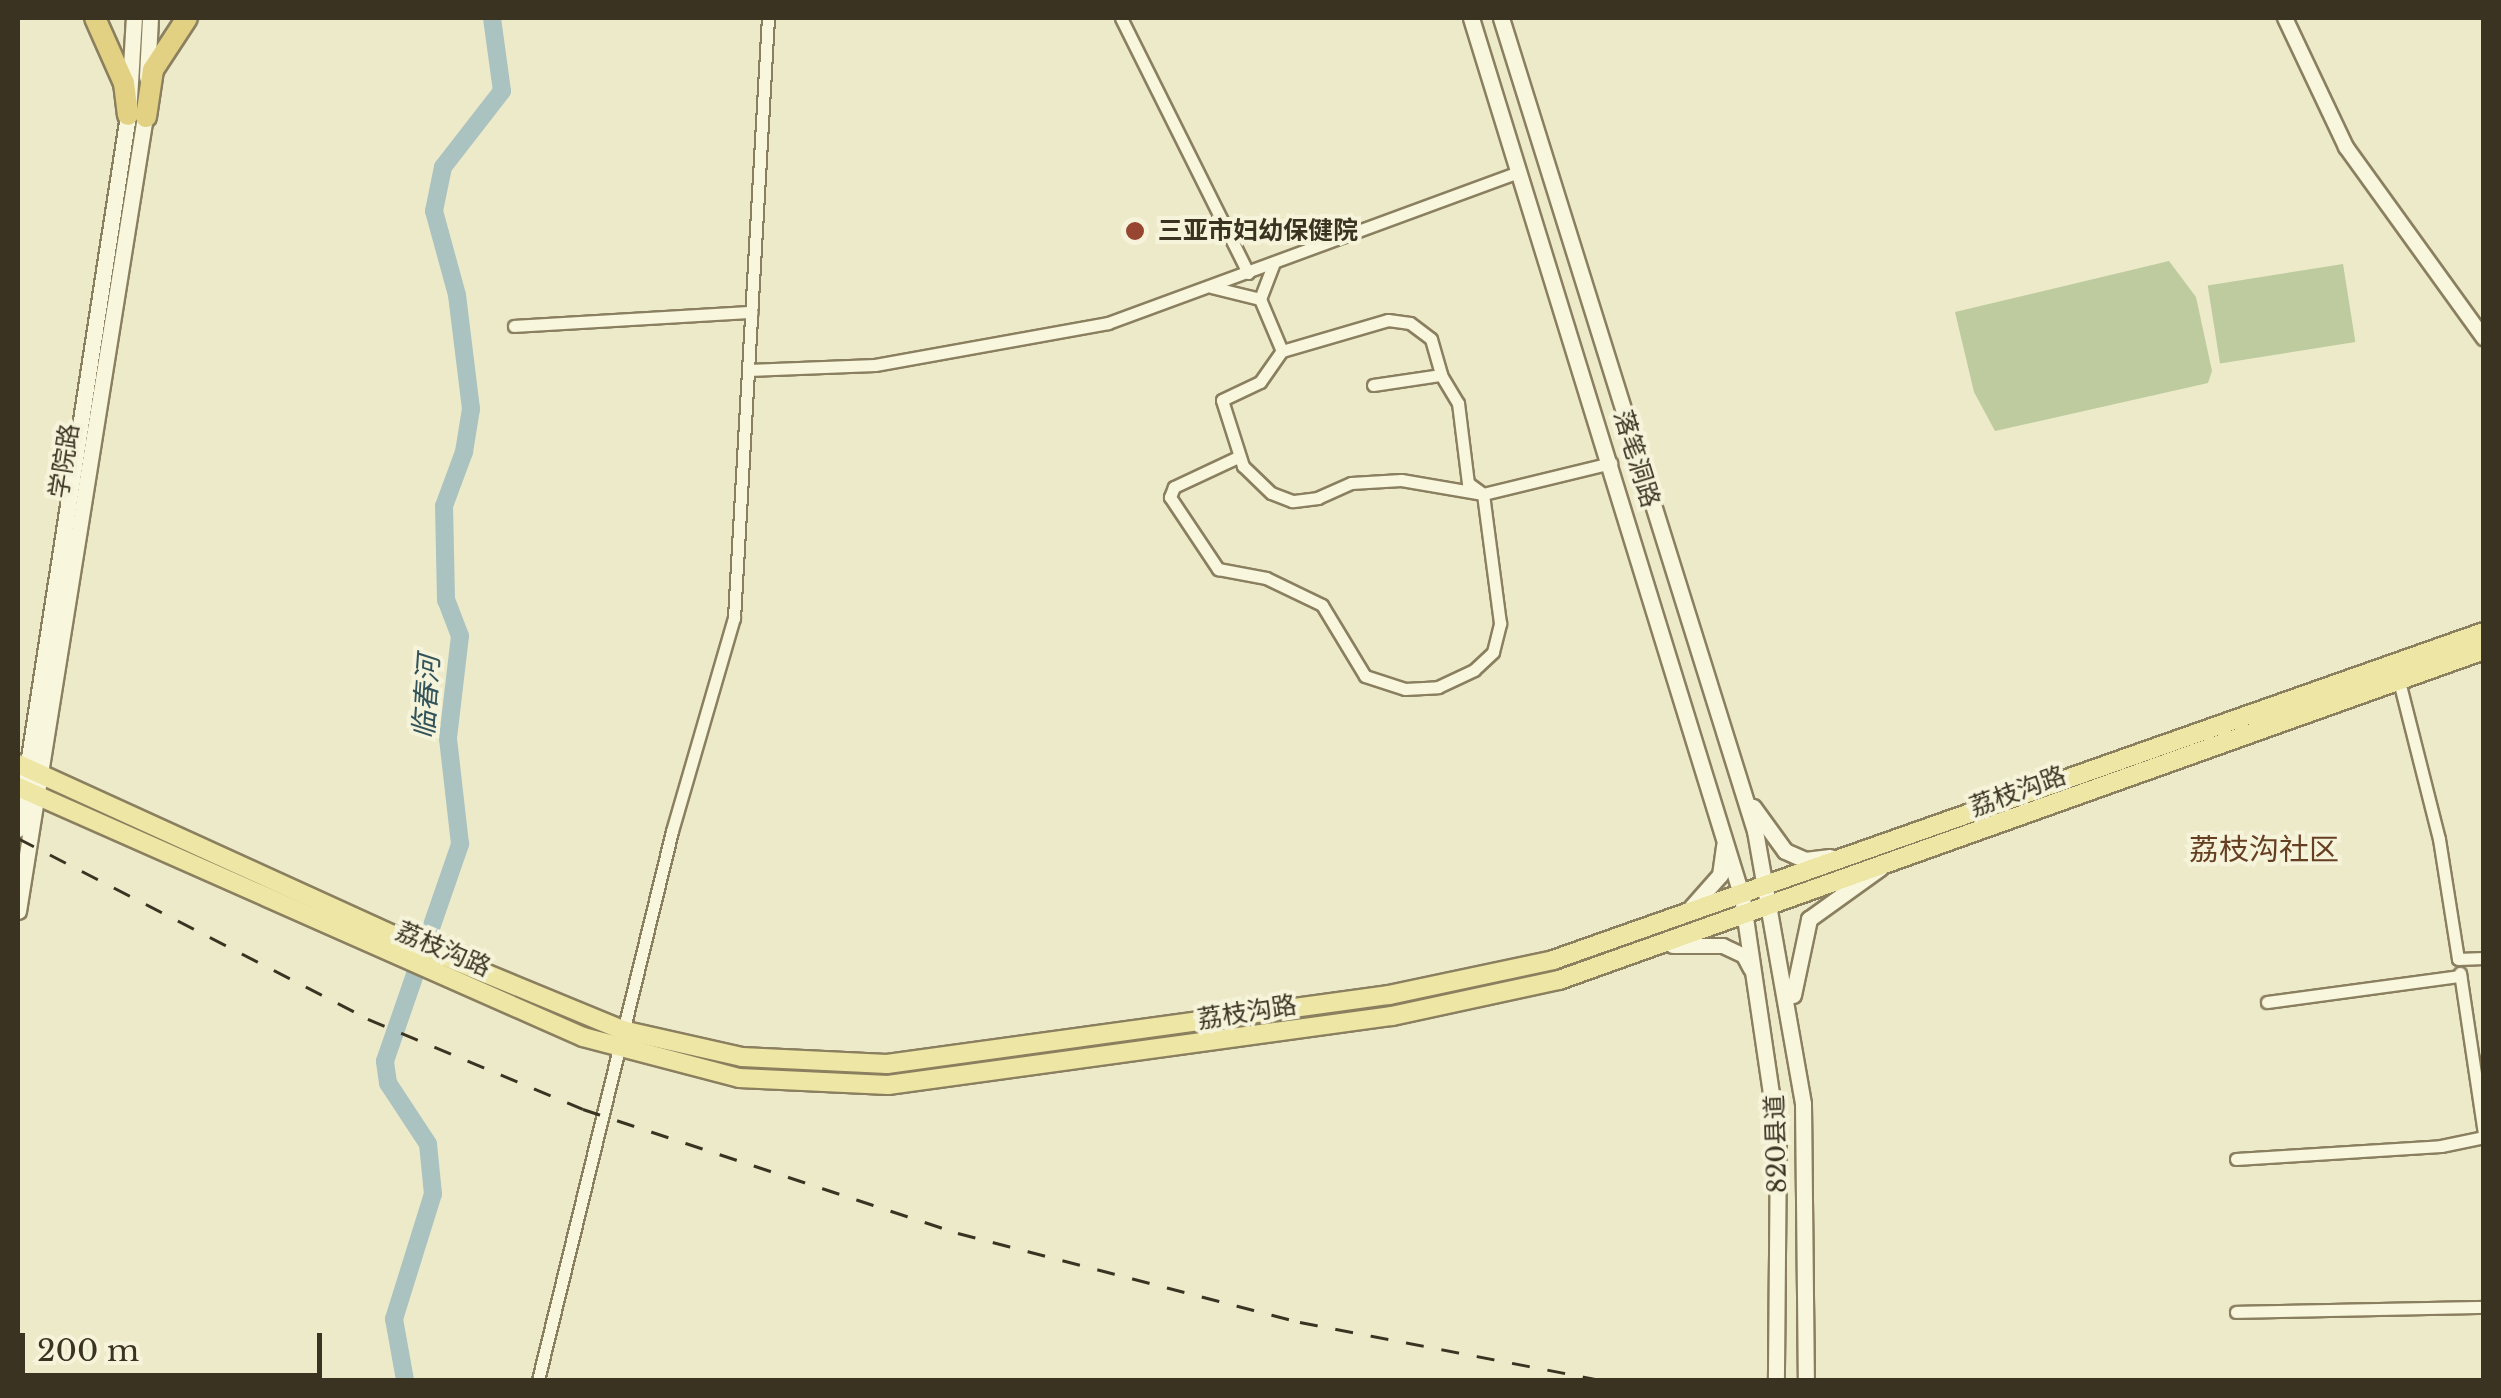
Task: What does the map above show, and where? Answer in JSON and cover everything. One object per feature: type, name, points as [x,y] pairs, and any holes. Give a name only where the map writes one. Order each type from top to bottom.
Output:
[{"type":"highway","points":[[95,18],[137,116]]},
{"type":"highway","points":[[137,116],[153,70],[187,18]]},
{"type":"main road","name":"学院路","points":[[134,18],[137,116]]},
{"type":"main road","name":"学院路","points":[[18,911],[28,770],[150,18]]},
{"type":"main road","name":"落笔洞路","points":[[1472,18],[1694,729],[1746,917]]},
{"type":"main road","name":"落笔洞路","points":[[1501,18],[1742,792],[1770,898]]},
{"type":"main road","name":"荔枝沟路","points":[[26,792],[390,944],[618,1049],[739,1078],[814,1086],[973,1078],[1444,1006],[1657,948],[1746,917],[1770,898],[2484,632]]},
{"type":"main road","name":"荔枝沟路","points":[[1877,859],[2484,650]]},
{"type":"main road","points":[[1694,729],[1724,772],[1733,772],[1733,763]]},
{"type":"main road","name":"荔枝沟路","points":[[28,770],[390,944]]},
{"type":"main road","name":"学院路","points":[[18,829],[26,792]]},
{"type":"main road","points":[[1742,792],[1785,851],[1805,860],[1877,859]]},
{"type":"main road","points":[[1674,920],[1701,902],[1720,874],[1720,816]]},
{"type":"main road","points":[[1792,1014],[1799,944],[1809,919],[1877,859]]},
{"type":"main road","name":"荔枝沟路","points":[[459,974],[622,1030],[712,1053],[815,1064],[971,1057],[1473,979],[1742,897],[1770,898]]},
{"type":"main road","name":"820县道","points":[[1770,898],[1792,1014],[1803,1104],[1806,1380]]},
{"type":"main road","name":"820县道","points":[[1746,917],[1759,981],[1778,1140],[1776,1380]]},
{"type":"street","points":[[538,1380],[622,1030],[734,618],[768,18]]},
{"type":"street","points":[[1121,18],[1248,273]]},
{"type":"street","points":[[2285,18],[2346,147],[2484,338]]},
{"type":"street","points":[[748,370],[875,365],[1108,323],[1520,172]]},
{"type":"street","points":[[1274,263],[1260,299],[1282,351]]},
{"type":"street","points":[[1211,287],[1260,299]]},
{"type":"street","points":[[514,326],[752,312]]},
{"type":"street","points":[[1483,494],[1468,484],[1458,404],[1442,375],[1431,338],[1410,323],[1388,320],[1282,351],[1260,382],[1222,400],[1238,457],[1270,493],[1292,501],[1318,498],[1351,483],[1401,480],[1483,494],[1611,463]]},
{"type":"street","points":[[1373,386],[1442,375]]},
{"type":"street","points":[[1238,457],[1174,486],[1170,497],[1218,569],[1266,578],[1322,605],[1366,676],[1404,690],[1438,687],[1474,670],[1493,652],[1500,623],[1498,581],[1484,544],[1483,494]]},
{"type":"street","points":[[2236,1159],[2441,1146],[2484,1135],[2440,839],[2399,681]]},
{"type":"street","points":[[1657,948],[1723,946],[1744,956],[1759,981]]},
{"type":"street","points":[[2458,958],[2484,958]]},
{"type":"street","points":[[2268,1002],[2460,976]]},
{"type":"street","points":[[2236,1312],[2484,1307]]},
{"type":"green space","points":[[2169,261],[2196,297],[2212,371],[2208,383],[1995,431],[1974,392],[1955,312]]},
{"type":"green space","points":[[2343,264],[2355,342],[2220,363],[2208,285]]},
{"type":"waterway","name":"临春河","points":[[405,1380],[394,1319],[433,1194],[428,1144],[388,1083],[385,1061],[460,844],[448,738],[460,636],[446,600],[444,506],[464,452],[471,409],[457,295],[434,211],[443,167],[502,91],[492,18]]},
{"type":"railway","points":[[18,838],[368,1019],[583,1109],[958,1233],[1300,1322],[1600,1380]]},
{"type":"place","name":"三亚市妇幼保健院","points":[[1135,231]]},
{"type":"district","name":"荔枝沟社区","points":[[2264,850]]}]
